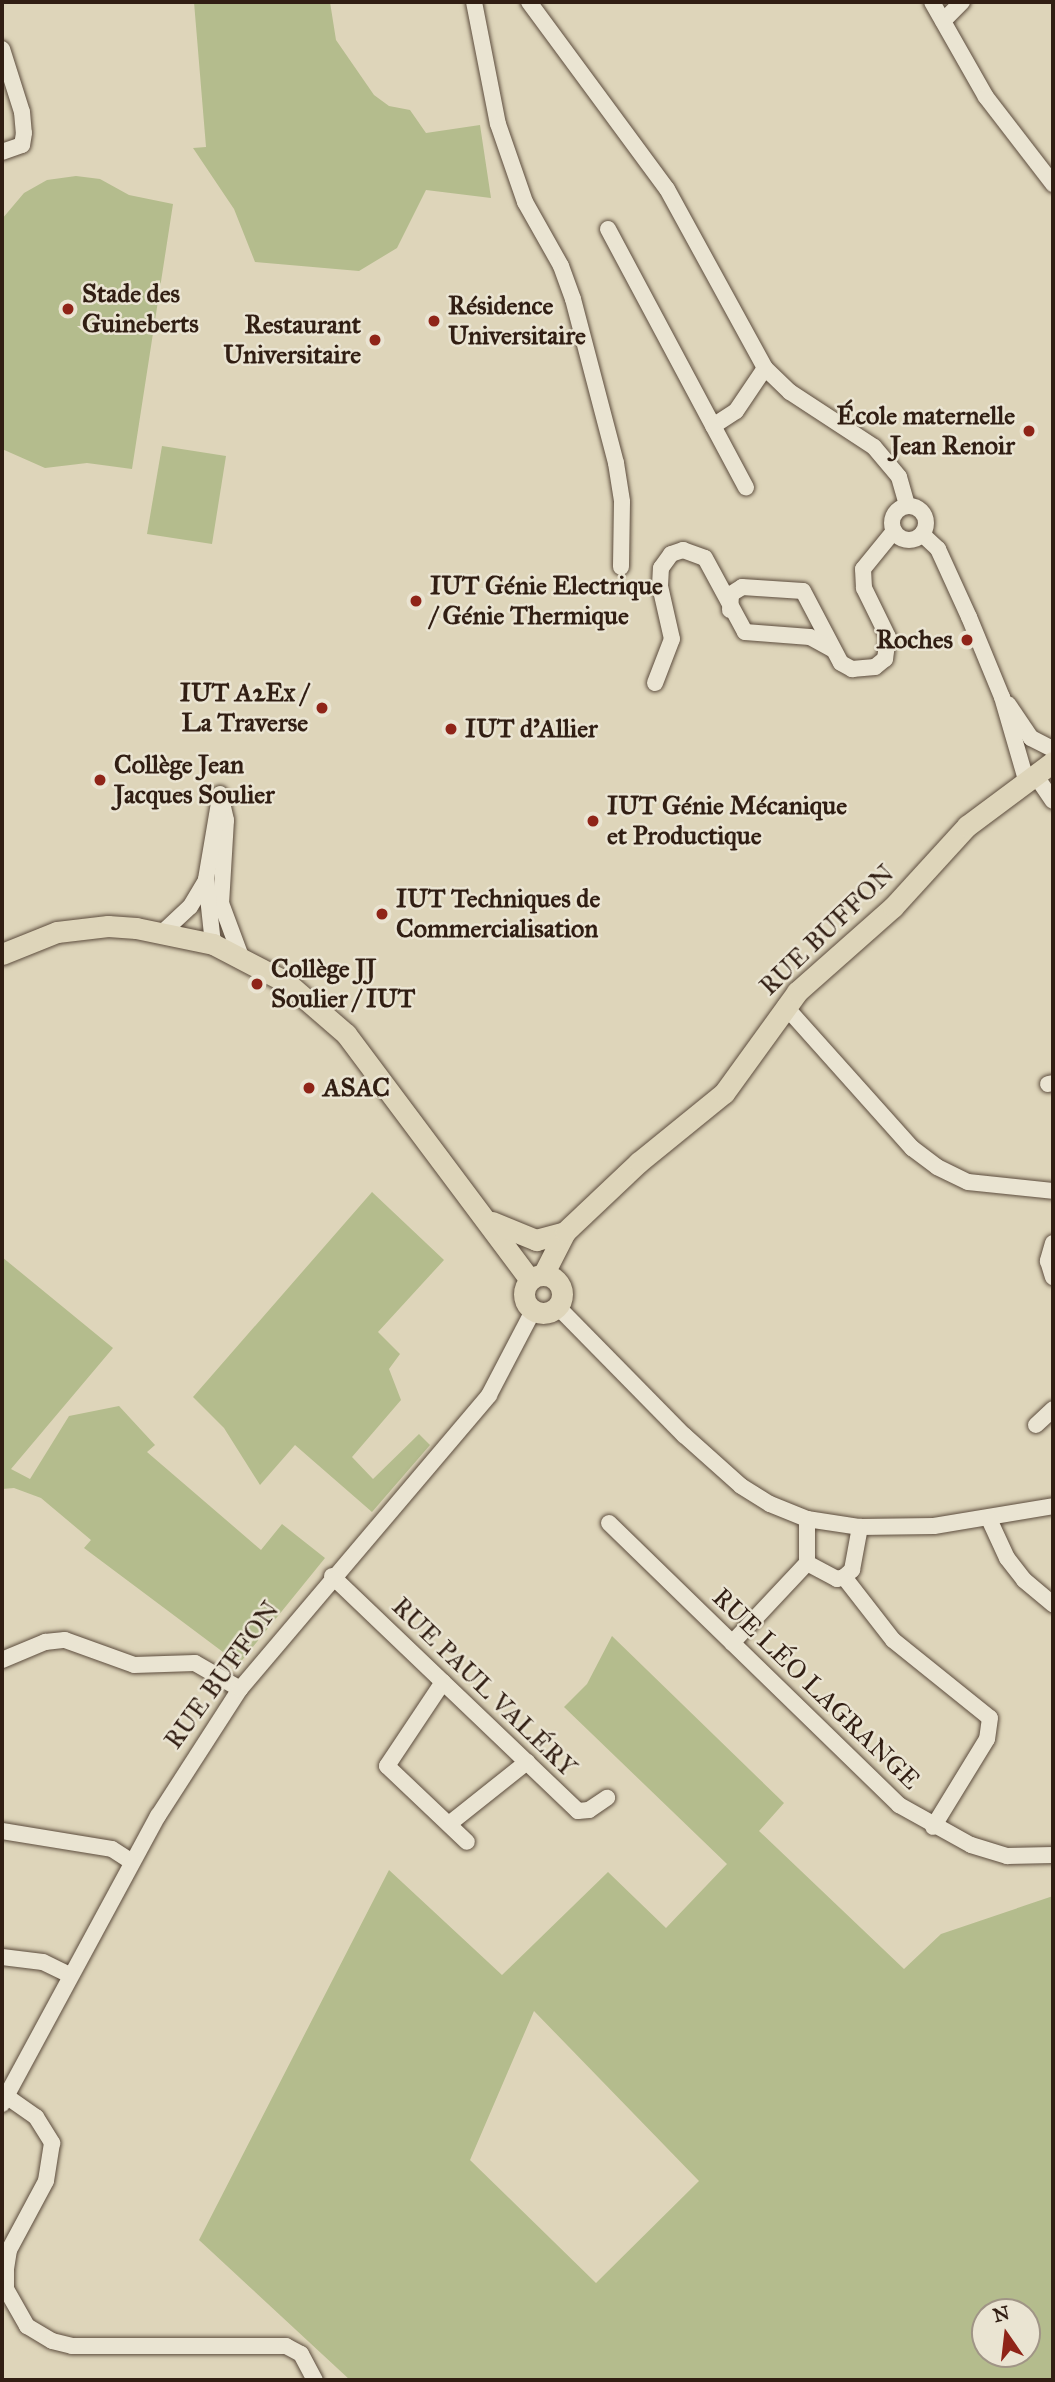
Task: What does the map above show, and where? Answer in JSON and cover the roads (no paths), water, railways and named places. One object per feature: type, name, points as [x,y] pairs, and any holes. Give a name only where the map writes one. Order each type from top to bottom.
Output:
[{"type":"main road","name":"RUE BUFFON","points":[[536,1277],[565,1232],[724,1093],[785,1006],[893,907],[967,826],[1053,762]]},
{"type":"main road","points":[[2,954],[33,940],[86,927],[164,931],[240,954],[318,1005],[346,1034],[488,1220],[536,1277],[555,1279],[560,1298],[544,1314],[533,1311],[524,1296],[536,1277]]},
{"type":"main road","name":"RUE BUFFON","points":[[560,1298],[566,1256],[592,1208]]},
{"type":"main road","points":[[488,1220],[512,1234],[536,1240],[565,1232]]},
{"type":"street","points":[[474,2],[498,124],[525,202],[561,266],[616,463],[622,502],[621,567]]},
{"type":"street","points":[[529,2],[667,189],[765,368],[789,392],[874,447],[899,477],[907,505]]},
{"type":"street","points":[[932,2],[986,97],[1053,184]]},
{"type":"street","points":[[943,21],[962,2]]},
{"type":"street","points":[[2,49],[22,112],[22,145],[8,151]]},
{"type":"street","points":[[608,229],[746,487]]},
{"type":"street","points":[[713,426],[736,411],[765,368]]},
{"type":"street","points":[[655,683],[672,639],[660,586],[664,562],[677,551],[696,551],[715,577],[730,610],[745,632],[810,637],[832,649],[852,669],[875,667],[885,659],[888,636],[862,579],[866,562],[894,531],[894,514],[907,505]]},
{"type":"street","points":[[894,531],[907,540],[922,534],[926,523],[923,512],[907,505]]},
{"type":"street","points":[[922,534],[948,568],[1002,697],[1032,780],[1053,801]]},
{"type":"street","points":[[715,577],[742,587],[803,591],[832,649]]},
{"type":"street","points":[[730,610],[731,594],[742,587]]},
{"type":"street","points":[[1002,697],[1031,738],[1053,750]]},
{"type":"street","points":[[213,944],[206,879],[220,794],[226,821],[221,903],[240,954]]},
{"type":"street","points":[[164,931],[190,908],[206,879]]},
{"type":"street","points":[[785,1006],[912,1148],[937,1167],[968,1182],[1053,1191]]},
{"type":"street","points":[[1053,1243],[1048,1261],[1053,1276]]},
{"type":"street","points":[[560,1298],[684,1435],[741,1486],[770,1504],[807,1519],[860,1527],[934,1526],[989,1519],[1053,1506]]},
{"type":"street","name":"RUE BUFFON","points":[[4,2100],[132,1862],[240,1689],[332,1576],[489,1395],[533,1311]]},
{"type":"street","points":[[1036,1424],[1053,1409]]},
{"type":"street","points":[[732,1643],[807,1563],[807,1519]]},
{"type":"street","points":[[989,1519],[1007,1558],[1024,1580],[1053,1604]]},
{"type":"street","name":"RUE LÉO LAGRANGE","points":[[609,1523],[899,1805],[933,1827],[1007,1856],[1053,1855]]},
{"type":"street","points":[[807,1563],[837,1579],[844,1577],[852,1570],[860,1527]]},
{"type":"street","name":"RUE PAUL VALÉRY","points":[[332,1576],[578,1811],[589,1810],[607,1798]]},
{"type":"street","points":[[844,1577],[893,1640],[990,1718],[986,1739],[942,1806],[933,1827]]},
{"type":"street","points":[[2,1660],[45,1642],[65,1640],[134,1665],[195,1663],[240,1689]]},
{"type":"street","points":[[443,1682],[387,1766],[467,1842]]},
{"type":"street","points":[[449,1824],[527,1762]]},
{"type":"street","points":[[2,1830],[112,1849],[132,1862]]},
{"type":"street","points":[[2,1957],[43,1962],[70,1975]]},
{"type":"street","points":[[4,2100],[36,2117],[52,2143],[46,2181],[9,2250],[6,2268],[6,2289],[27,2326],[52,2341],[72,2346],[286,2346],[301,2354],[314,2380]]},
{"type":"place","name":"Stade des Guineberts","points":[[68,309]]},
{"type":"place","name":"Résidence Universitaire","points":[[434,321]]},
{"type":"place","name":"Restaurant Universitaire","points":[[375,340]]},
{"type":"place","name":"École maternelle Jean Renoir","points":[[1029,431]]},
{"type":"place","name":"IUT Génie Electrique / Génie Thermique","points":[[416,601]]},
{"type":"place","name":"Roches","points":[[967,640]]},
{"type":"place","name":"IUT A2Ex / La Traverse","points":[[322,708]]},
{"type":"place","name":"IUT d'Allier","points":[[451,729]]},
{"type":"place","name":"Collège Jean Jacques Soulier","points":[[100,780]]},
{"type":"place","name":"IUT Génie Mécanique et Productique","points":[[593,821]]},
{"type":"place","name":"IUT Techniques de Commercialisation","points":[[382,914]]},
{"type":"place","name":"Collège JJ Soulier / IUT","points":[[257,984]]},
{"type":"place","name":"ASAC","points":[[309,1088]]}]
